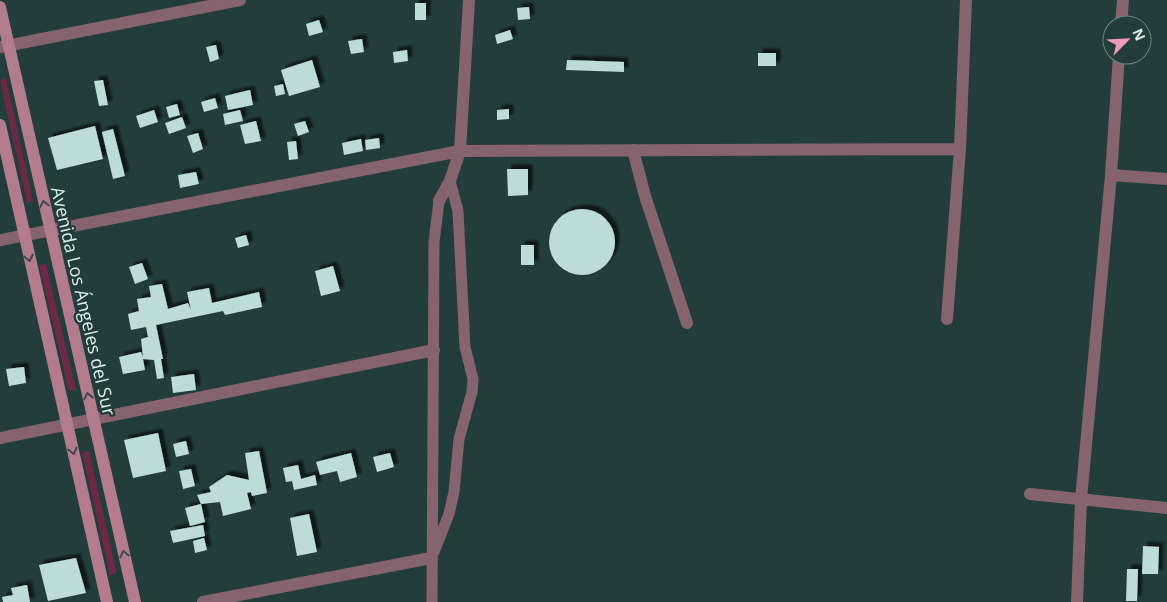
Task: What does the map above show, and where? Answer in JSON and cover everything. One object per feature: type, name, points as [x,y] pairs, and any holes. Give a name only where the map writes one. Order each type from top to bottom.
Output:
[{"type":"street","points":[[4,46],[240,0]]},
{"type":"street","points":[[439,201],[450,181],[460,151],[469,0]]},
{"type":"street","points":[[948,319],[960,149],[966,0]]},
{"type":"street","points":[[1122,15],[1123,0]]},
{"type":"street","name":"Avenida Los Ángeles del Sur","points":[[0,7],[4,46],[50,230],[135,602]]},
{"type":"street","points":[[1077,602],[1081,499],[1118,65]]},
{"type":"street","points":[[0,125],[107,602]]},
{"type":"street","points":[[0,240],[460,151],[960,149]]},
{"type":"street","points":[[633,150],[645,196],[686,323]]},
{"type":"street","points":[[1110,175],[1167,179]]},
{"type":"street","points":[[0,438],[434,350]]},
{"type":"street","points":[[1030,494],[1167,508]]},
{"type":"street","points":[[203,602],[431,558]]},
{"type":"lane","points":[[431,558],[449,514],[454,492],[459,439],[472,392],[473,379],[465,347],[458,211],[450,181]]},
{"type":"lane","points":[[432,602],[434,242],[439,201]]},
{"type":"shaded area","points":[[6,78],[33,201],[27,203],[0,81]]},
{"type":"shaded area","points":[[46,264],[76,390],[69,391],[39,265]]},
{"type":"shaded area","points":[[89,451],[117,573],[110,575],[82,452]]},
{"type":"building","points":[[415,3],[426,3],[426,20],[415,20]]},
{"type":"building","points":[[529,7],[530,19],[518,20],[517,8]]},
{"type":"building","points":[[319,20],[323,32],[309,36],[306,24]]},
{"type":"building","points":[[510,30],[513,39],[497,44],[495,35]]},
{"type":"building","points":[[362,39],[364,52],[351,54],[348,41]]},
{"type":"building","points":[[216,45],[219,59],[210,62],[206,47]]},
{"type":"building","points":[[407,50],[408,61],[394,63],[393,52]]},
{"type":"building","points":[[758,53],[776,53],[776,66],[758,66]]},
{"type":"building","points":[[312,60],[320,87],[289,96],[281,70]]},
{"type":"building","points":[[567,60],[624,62],[624,72],[566,70]]},
{"type":"building","points":[[103,80],[108,105],[99,106],[94,81]]},
{"type":"building","points":[[283,84],[285,94],[276,96],[274,86]]},
{"type":"building","points":[[250,90],[253,105],[228,110],[225,96]]},
{"type":"building","points":[[215,98],[218,108],[204,112],[201,102]]},
{"type":"building","points":[[177,104],[180,115],[169,118],[166,107]]},
{"type":"building","points":[[509,109],[509,119],[497,120],[497,110]]},
{"type":"building","points":[[154,110],[158,122],[140,128],[136,116]]},
{"type":"building","points":[[240,110],[243,121],[225,125],[223,114]]},
{"type":"building","points":[[182,117],[186,128],[169,134],[165,123]]},
{"type":"building","points":[[256,121],[261,141],[245,144],[240,125]]},
{"type":"building","points":[[305,121],[309,132],[298,136],[294,124]]},
{"type":"building","points":[[95,126],[103,159],[57,170],[48,138]]},
{"type":"building","points":[[113,129],[125,176],[113,179],[102,132]]},
{"type":"building","points":[[198,133],[203,149],[193,153],[187,136]]},
{"type":"building","points":[[379,138],[380,148],[366,150],[365,140]]},
{"type":"building","points":[[361,139],[363,151],[344,155],[342,143]]},
{"type":"building","points":[[296,141],[298,159],[289,160],[287,142]]},
{"type":"building","points":[[507,169],[528,169],[528,195],[508,196]]},
{"type":"building","points":[[196,172],[199,184],[180,188],[178,175]]},
{"type":"building","points":[[582,209],[595,212],[605,219],[612,229],[615,242],[612,255],[605,265],[595,272],[582,275],[569,272],[559,265],[552,255],[549,242],[552,229],[559,219],[569,212]]},
{"type":"building","points":[[246,235],[249,245],[238,248],[235,238]]},
{"type":"building","points":[[521,245],[534,245],[534,265],[521,265]]},
{"type":"building","points":[[142,263],[148,279],[135,284],[129,267]]},
{"type":"building","points":[[333,266],[340,291],[321,296],[315,271]]},
{"type":"building","points":[[162,284],[168,309],[188,303],[191,310],[187,292],[209,288],[212,303],[259,292],[262,307],[225,315],[223,311],[156,325],[163,359],[161,359],[164,378],[157,379],[154,360],[143,359],[145,370],[123,374],[119,357],[141,352],[143,357],[141,339],[148,337],[146,327],[131,330],[128,314],[139,311],[137,299],[151,297],[149,286]]},
{"type":"building","points":[[24,367],[26,383],[9,386],[6,369]]},
{"type":"building","points":[[194,374],[196,390],[173,393],[171,377]]},
{"type":"building","points":[[158,433],[166,471],[133,478],[124,440]]},
{"type":"building","points":[[186,441],[189,454],[176,457],[173,444]]},
{"type":"building","points":[[259,451],[267,493],[252,496],[251,492],[247,493],[251,509],[223,516],[220,502],[201,504],[197,495],[211,492],[209,487],[227,475],[249,480],[245,453]]},
{"type":"building","points":[[351,453],[357,477],[340,482],[337,471],[320,475],[316,462]]},
{"type":"building","points":[[390,453],[394,467],[377,472],[373,457]]},
{"type":"building","points":[[298,465],[301,479],[315,475],[317,485],[294,490],[292,481],[286,482],[283,468]]},
{"type":"building","points":[[191,469],[195,486],[183,489],[179,471]]},
{"type":"building","points":[[201,504],[205,522],[190,526],[185,508]]},
{"type":"building","points":[[309,514],[317,552],[297,556],[290,518]]},
{"type":"building","points":[[203,525],[205,536],[173,543],[170,531]]},
{"type":"building","points":[[204,538],[207,550],[195,553],[193,541]]},
{"type":"building","points":[[1143,546],[1159,547],[1158,574],[1142,574]]},
{"type":"building","points":[[76,558],[86,593],[48,601],[39,565]]},
{"type":"building","points":[[1127,569],[1138,569],[1137,601],[1126,601]]},
{"type":"building","points":[[27,585],[30,602],[3,602],[2,597],[13,595],[11,588]]}]
